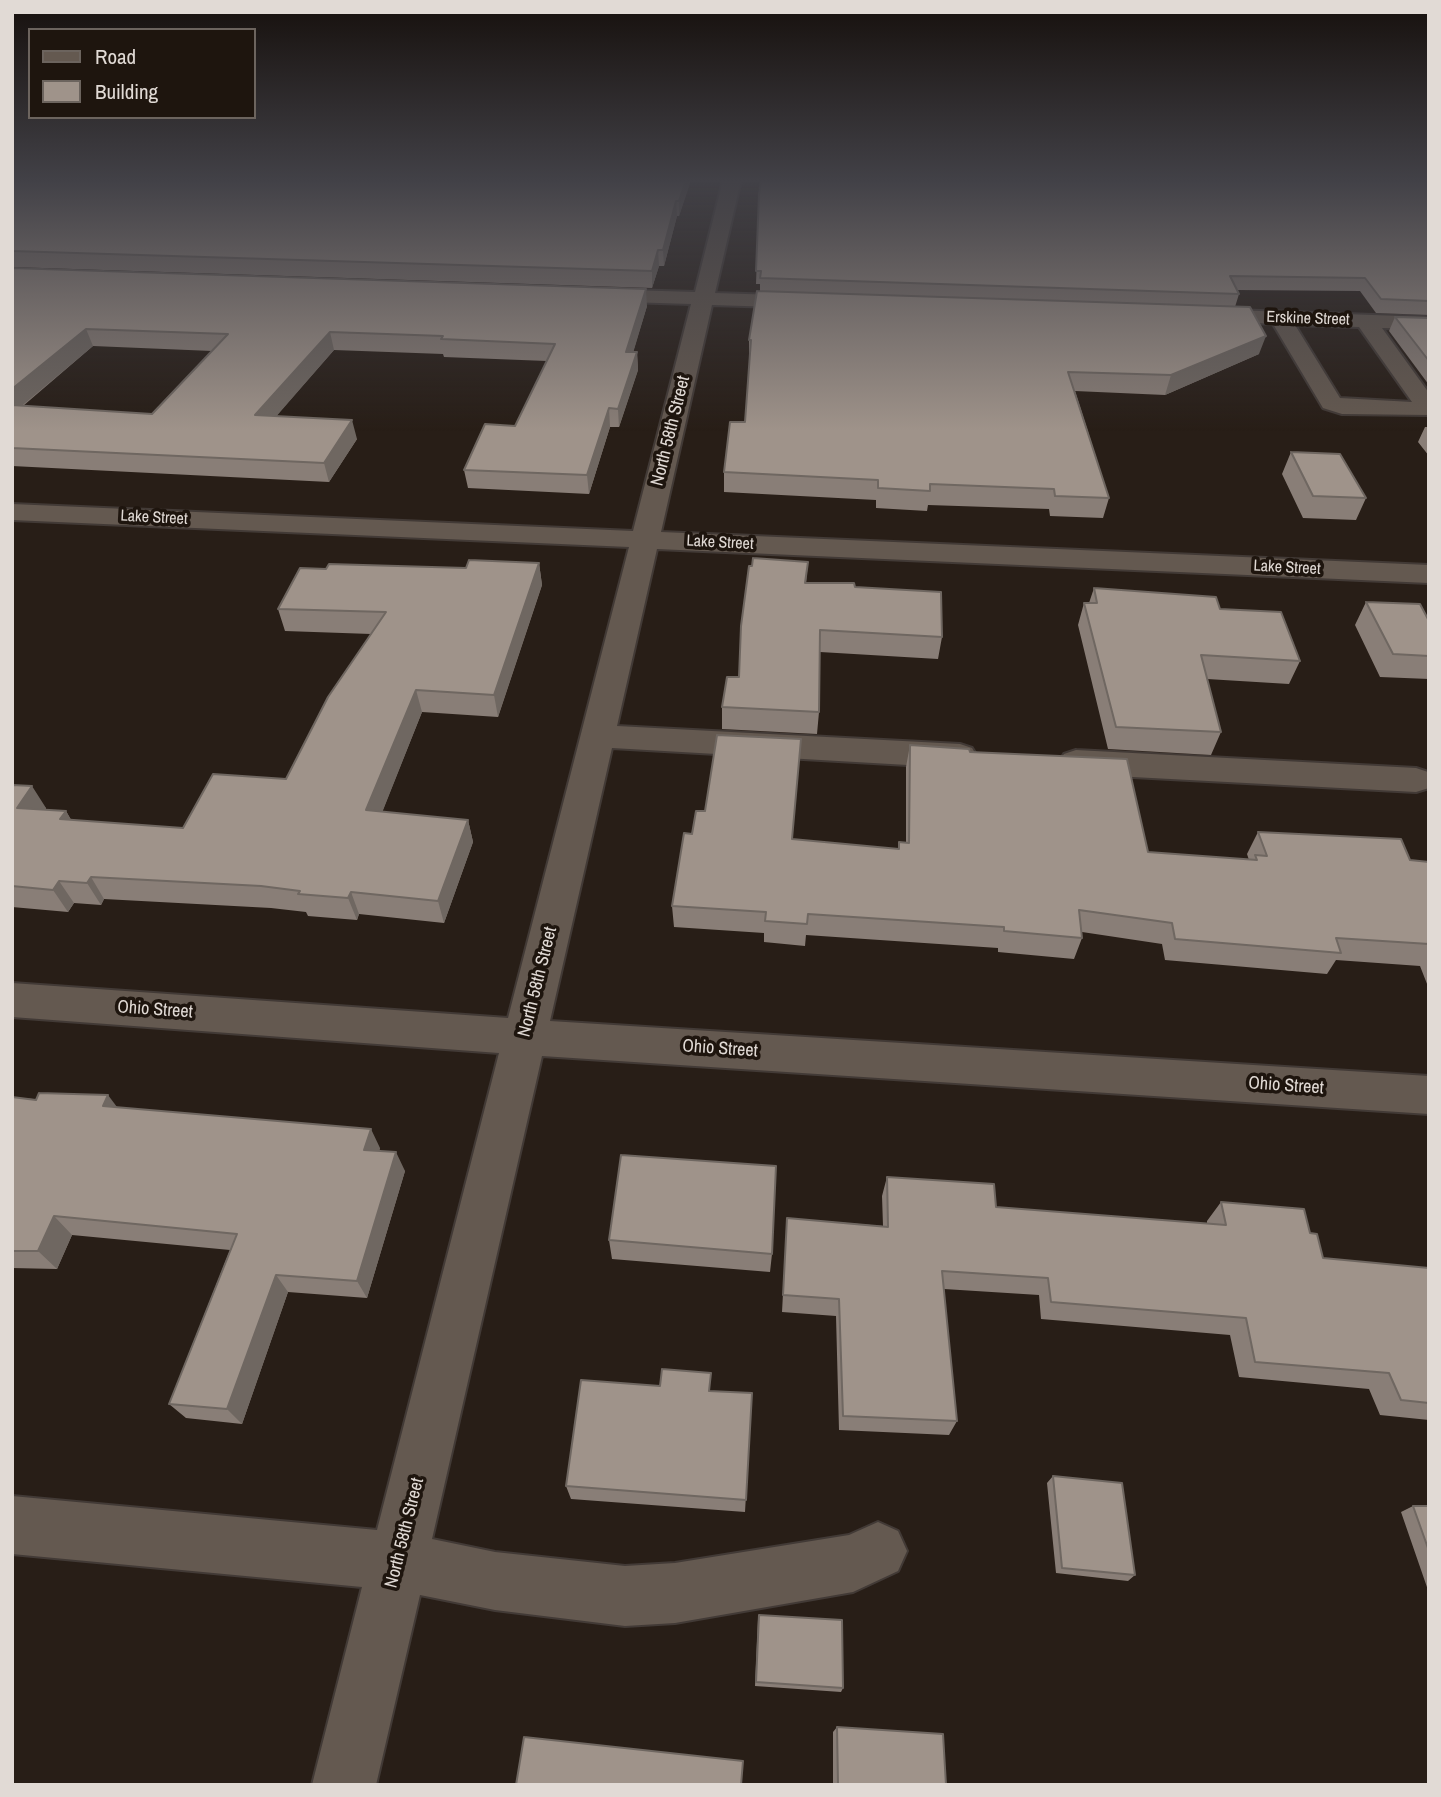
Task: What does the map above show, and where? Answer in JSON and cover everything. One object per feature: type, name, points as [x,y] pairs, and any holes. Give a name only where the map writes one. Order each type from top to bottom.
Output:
[{"type":"street","name":"North 58th Street","points":[[344,1785],[712,264]]},
{"type":"street","points":[[571,295],[826,303]]},
{"type":"street","name":"Erskine Street","points":[[1184,315],[1429,323]]},
{"type":"street","points":[[1280,318],[1331,403],[1342,407],[1408,410],[1427,407],[1366,321]]},
{"type":"street","name":"Lake Street","points":[[12,512],[1429,574]]},
{"type":"street","points":[[598,736],[997,758]]},
{"type":"street","points":[[1039,760],[1416,780]]},
{"type":"street","name":"Ohio Street","points":[[12,1000],[525,1037],[1429,1095]]},
{"type":"street","points":[[12,1525],[398,1562],[495,1581],[625,1596],[675,1593],[853,1563],[878,1551]]},
{"type":"building","points":[[424,264],[654,264],[652,271]]},
{"type":"building","points":[[756,264],[1429,264],[1429,301],[1381,299],[1365,278],[1230,276],[1239,294],[760,278],[761,271],[756,271]]},
{"type":"building","points":[[12,268],[646,289],[626,352],[637,352],[618,409],[609,408],[587,475],[464,470],[485,424],[515,426],[555,344],[441,339],[443,336],[330,332],[255,415],[352,420],[324,463],[12,448],[12,405],[152,414],[228,334],[86,329],[12,389]]},
{"type":"building","points":[[757,291],[1250,307],[1266,336],[1171,375],[1068,372],[1109,498],[1055,496],[1054,489],[930,484],[930,491],[878,488],[878,480],[724,472],[730,422],[745,422],[749,340]]},
{"type":"building","points":[[1395,317],[1429,318],[1429,361]]},
{"type":"building","points":[[1291,452],[1340,454],[1366,498],[1313,496]]},
{"type":"building","points":[[753,558],[808,562],[805,583],[854,583],[855,587],[941,592],[942,637],[820,630],[819,712],[722,707],[727,677],[739,677],[741,626],[749,566],[752,566]]},
{"type":"building","points":[[469,560],[539,563],[494,695],[416,690],[366,810],[468,820],[438,901],[351,892],[348,898],[298,894],[300,891],[261,886],[91,877],[87,883],[59,881],[53,890],[12,886],[12,785],[32,786],[17,808],[66,811],[60,819],[183,828],[213,774],[286,779],[328,697],[386,612],[278,609],[300,568],[326,569],[329,564],[466,568]]},
{"type":"building","points":[[1094,588],[1216,597],[1220,609],[1281,612],[1300,661],[1201,655],[1221,732],[1116,727],[1084,603],[1097,603]]},
{"type":"building","points":[[1366,602],[1420,604],[1429,621],[1429,656],[1393,654]]},
{"type":"building","points":[[717,735],[801,739],[792,839],[899,849],[899,842],[909,843],[910,745],[969,749],[970,752],[1127,759],[1148,852],[1257,860],[1255,855],[1267,856],[1258,832],[1401,839],[1410,860],[1429,862],[1429,944],[1336,938],[1341,953],[1175,939],[1172,923],[1079,910],[1082,938],[1004,931],[1004,927],[808,914],[807,924],[765,921],[766,912],[672,906],[684,833],[692,834],[696,811],[705,811]]},
{"type":"building","points":[[39,1093],[108,1095],[103,1106],[371,1129],[364,1150],[396,1152],[357,1281],[276,1275],[227,1409],[169,1404],[237,1234],[54,1216],[38,1251],[12,1251],[12,1097],[36,1100]]},
{"type":"building","points":[[621,1155],[776,1166],[772,1254],[609,1240]]},
{"type":"building","points":[[887,1177],[994,1184],[996,1207],[1226,1225],[1221,1202],[1304,1209],[1310,1233],[1317,1234],[1323,1258],[1429,1268],[1429,1403],[1401,1400],[1389,1373],[1255,1362],[1246,1318],[1051,1302],[1048,1278],[942,1271],[957,1421],[843,1416],[839,1299],[783,1295],[787,1218],[888,1227]]},
{"type":"building","points":[[662,1369],[711,1373],[709,1391],[752,1393],[746,1500],[566,1486],[581,1380],[660,1386]]},
{"type":"building","points":[[1053,1476],[1122,1483],[1135,1575],[1062,1568]]},
{"type":"building","points":[[1413,1506],[1429,1506],[1429,1551]]},
{"type":"building","points":[[759,1615],[842,1620],[843,1688],[756,1682]]},
{"type":"building","points":[[837,1727],[943,1734],[946,1785],[838,1785]]},
{"type":"building","points":[[524,1737],[743,1761],[741,1785],[516,1785]]}]
